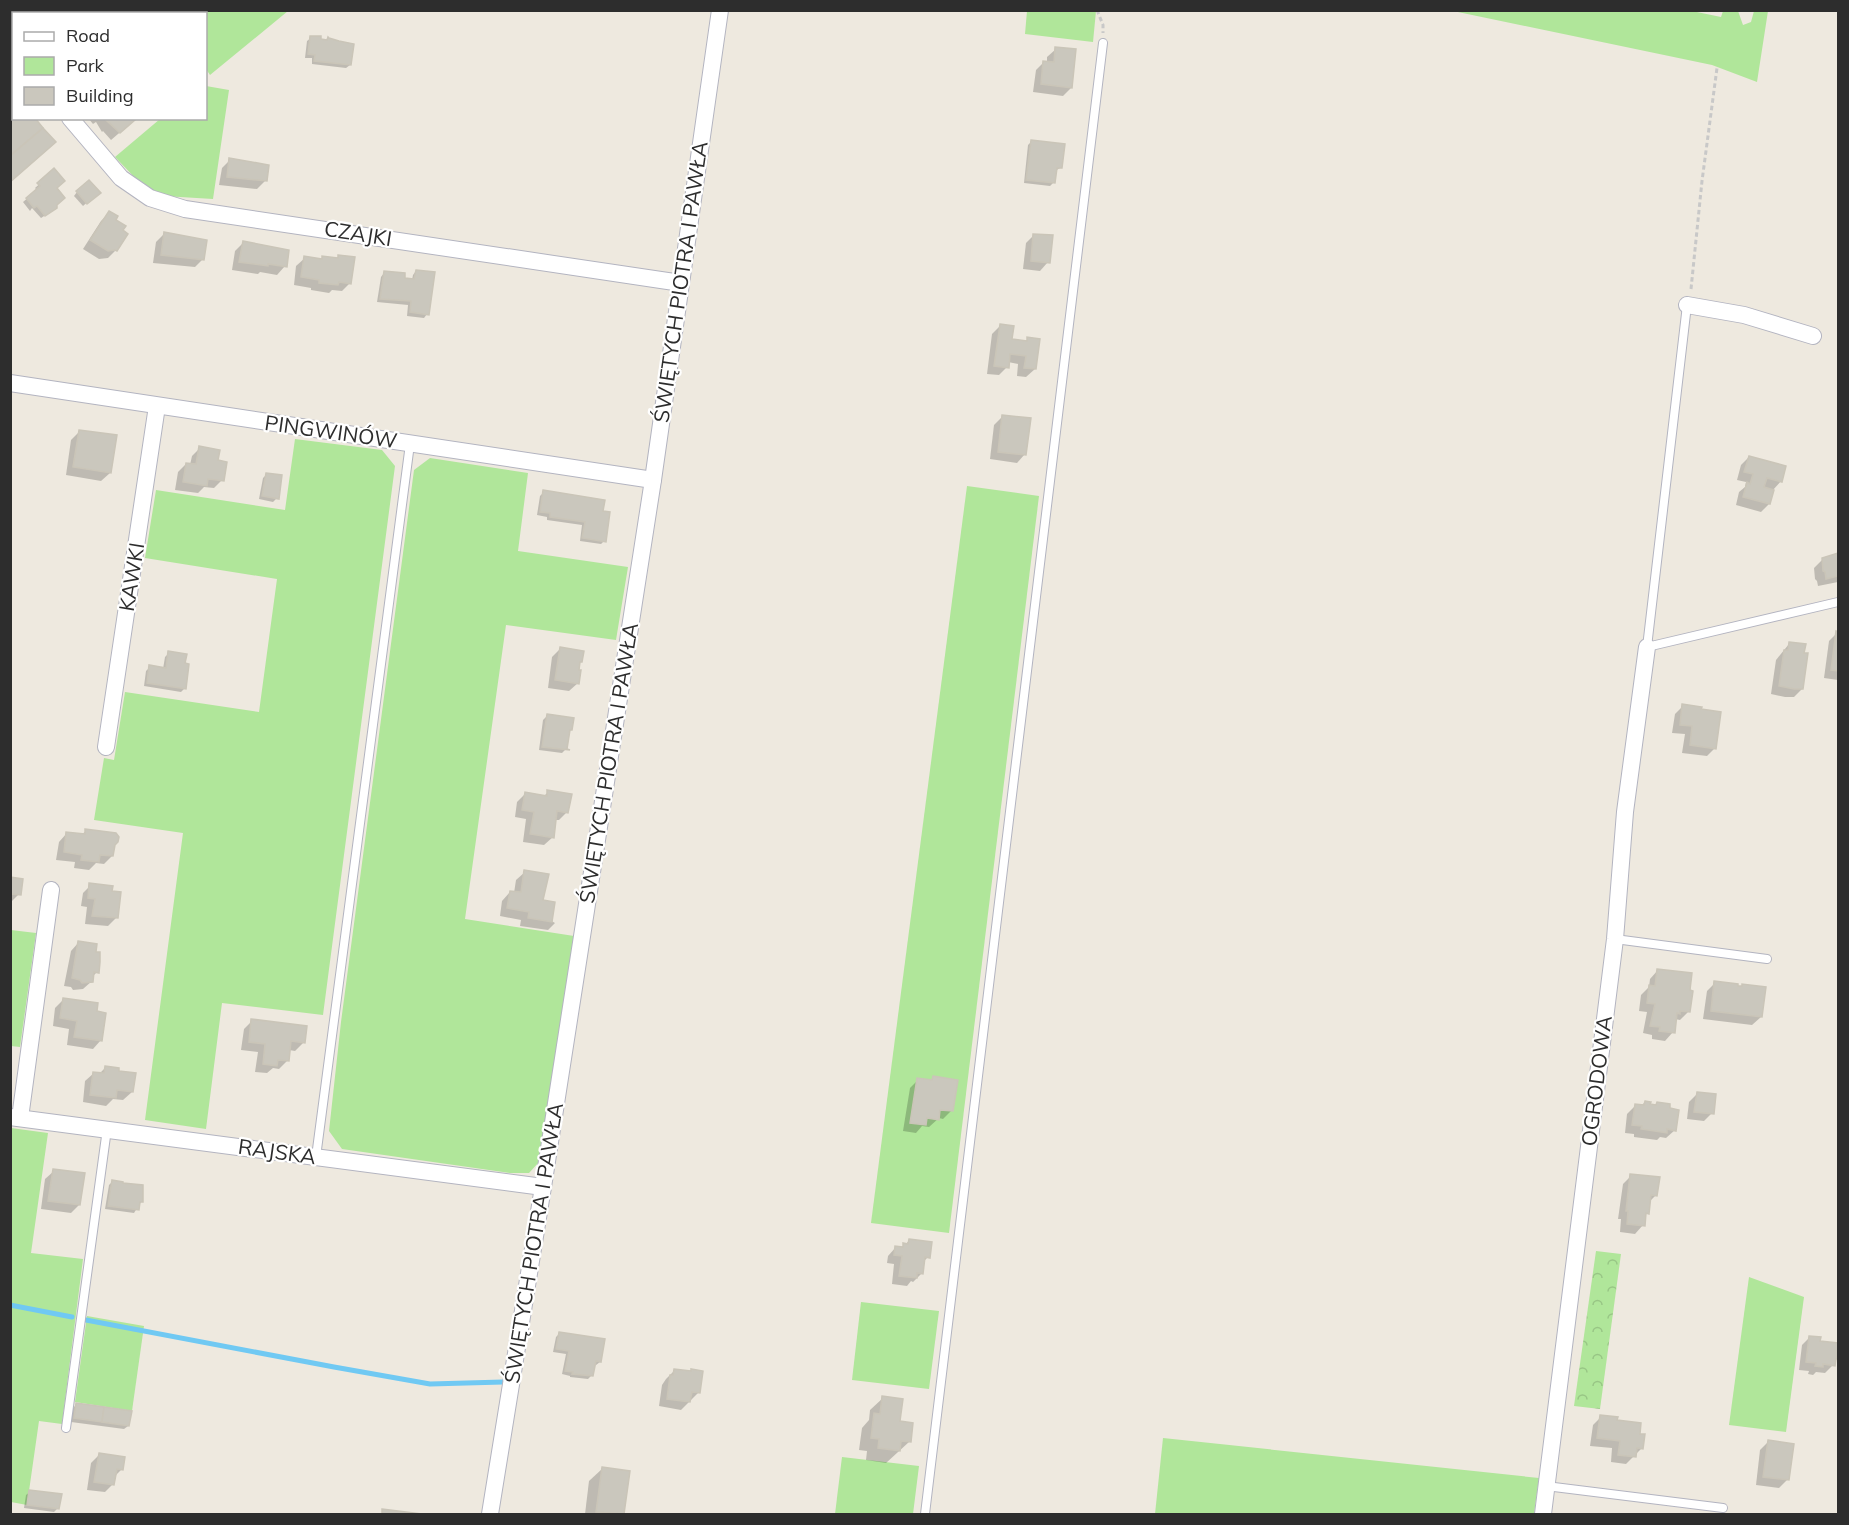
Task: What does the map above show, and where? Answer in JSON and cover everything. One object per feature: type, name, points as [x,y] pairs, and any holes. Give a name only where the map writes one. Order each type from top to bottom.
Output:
[{"type":"street","name":"ŚWIĘTYCH PIOTRA I PAWŁA","points":[[490,1515],[652,480],[720,10]]},
{"type":"street","name":"CZAJKI","points":[[72,120],[121,178],[150,198],[185,208],[681,283]]},
{"type":"street","points":[[1687,305],[1744,315],[1814,336]]},
{"type":"street","name":"PINGWINÓW","points":[[10,383],[652,480]]},
{"type":"street","name":"KAWKI","points":[[106,747],[158,406]]},
{"type":"street","name":"OGRODOWA","points":[[1543,1515],[1615,939],[1625,812],[1647,647]]},
{"type":"street","points":[[15,1117],[51,890]]},
{"type":"street","name":"RAJSKA","points":[[15,1117],[543,1187]]},
{"type":"lane","points":[[925,1515],[1103,43]]},
{"type":"lane","points":[[1687,305],[1647,647],[1839,603]]},
{"type":"lane","points":[[316,1157],[410,444]]},
{"type":"lane","points":[[1615,939],[1767,959]]},
{"type":"lane","points":[[66,1428],[107,1129]]},
{"type":"lane","points":[[1546,1486],[1723,1508]]},
{"type":"path","points":[[1097,10],[1103,25],[1103,43]]},
{"type":"path","points":[[1687,305],[1690,301],[1702,181],[1717,68]]},
{"type":"green space","points":[[157,11],[288,11],[210,75],[207,70],[207,12]]},
{"type":"green space","points":[[1027,11],[1096,11],[1093,42],[1025,34]]},
{"type":"green space","points":[[1453,11],[1692,11],[1721,17],[1723,11],[1738,11],[1743,25],[1751,22],[1754,11],[1768,11],[1757,82],[1712,65]]},
{"type":"green space","points":[[207,86],[229,90],[213,199],[164,196],[140,183],[115,157],[159,120],[207,120]]},
{"type":"green space","points":[[295,439],[382,450],[395,466],[323,1015],[222,1003],[206,1129],[145,1120],[183,833],[94,820],[104,758],[114,760],[125,692],[259,712],[277,579],[145,558],[156,490],[285,510]]},
{"type":"green space","points":[[430,458],[528,473],[518,551],[628,567],[616,640],[506,625],[465,919],[574,936],[539,1162],[529,1173],[510,1173],[342,1149],[329,1131],[341,1022],[414,470]]},
{"type":"green space","points":[[967,486],[1039,496],[949,1233],[871,1223]]},
{"type":"green space","points":[[11,930],[36,933],[20,1047],[11,1046]]},
{"type":"green space","points":[[11,1128],[48,1133],[31,1253],[83,1259],[62,1424],[39,1421],[27,1505],[11,1502]]},
{"type":"green space","points":[[1596,1251],[1621,1254],[1600,1409],[1574,1406]]},
{"type":"green space","points":[[1749,1277],[1804,1297],[1786,1432],[1729,1425]]},
{"type":"green space","points":[[861,1302],[939,1311],[929,1389],[852,1380]]},
{"type":"green space","points":[[87,1316],[144,1326],[132,1411],[75,1402]]},
{"type":"green space","points":[[1163,1438],[1539,1478],[1534,1514],[1155,1514]]},
{"type":"green space","points":[[842,1457],[919,1466],[913,1514],[835,1514]]},
{"type":"building","points":[[109,10],[125,10],[126,12],[108,12]]},
{"type":"building","points":[[310,36],[321,36],[321,39],[327,40],[328,37],[354,44],[351,65],[314,61],[315,55],[308,54]]},
{"type":"building","points":[[1055,47],[1076,49],[1072,88],[1041,84],[1043,61],[1054,62]]},
{"type":"building","points":[[12,100],[12,120],[37,120],[43,128],[10,156],[10,102]]},
{"type":"building","points":[[106,120],[135,120],[120,133]]},
{"type":"building","points":[[43,128],[56,142],[10,182],[10,156]]},
{"type":"building","points":[[1031,140],[1065,144],[1062,168],[1057,168],[1055,183],[1026,180]]},
{"type":"building","points":[[229,158],[269,165],[267,181],[227,177]]},
{"type":"building","points":[[54,168],[65,181],[57,188],[65,198],[57,205],[57,208],[45,216],[26,198],[40,186],[37,183]]},
{"type":"building","points":[[89,180],[101,193],[87,204],[76,191]]},
{"type":"building","points":[[109,211],[118,216],[116,220],[126,226],[123,230],[128,234],[117,251],[108,251],[90,240]]},
{"type":"building","points":[[164,232],[207,240],[204,260],[161,255]]},
{"type":"building","points":[[1033,234],[1053,235],[1050,263],[1031,261]]},
{"type":"building","points":[[243,241],[289,250],[287,267],[239,262]]},
{"type":"building","points":[[338,255],[355,257],[351,284],[319,283],[319,280],[301,277],[304,256],[322,259],[322,256],[338,258]]},
{"type":"building","points":[[416,270],[435,272],[429,315],[410,312],[411,301],[380,299],[384,271],[405,273],[405,278],[414,279]]},
{"type":"building","points":[[1000,324],[1014,326],[1012,339],[1027,341],[1027,337],[1040,339],[1036,369],[1024,368],[1026,356],[1010,354],[1009,368],[994,366]]},
{"type":"building","points":[[1002,415],[1031,418],[1026,455],[998,452]]},
{"type":"building","points":[[79,430],[117,435],[111,473],[73,467]]},
{"type":"building","points":[[199,446],[220,450],[218,460],[227,462],[224,481],[208,479],[207,486],[183,482],[186,463],[196,464]]},
{"type":"building","points":[[1749,456],[1786,466],[1782,482],[1767,478],[1764,487],[1774,490],[1770,504],[1743,497],[1747,482],[1750,484],[1753,474],[1744,472]]},
{"type":"building","points":[[266,473],[282,475],[279,499],[262,496]]},
{"type":"building","points":[[543,490],[605,500],[603,511],[610,512],[606,542],[582,538],[585,522],[550,517],[550,513],[540,512]]},
{"type":"building","points":[[1838,553],[1838,576],[1826,579],[1822,558]]},
{"type":"building","points":[[1836,631],[1838,632],[1838,671],[1831,670]]},
{"type":"building","points":[[1789,642],[1806,644],[1804,653],[1808,653],[1803,689],[1779,686],[1784,650],[1788,650]]},
{"type":"building","points":[[560,647],[584,651],[582,662],[580,662],[579,684],[555,680]]},
{"type":"building","points":[[168,651],[187,654],[185,663],[189,664],[186,689],[147,683],[149,665],[166,668]]},
{"type":"building","points":[[1682,704],[1721,712],[1716,749],[1690,745],[1692,726],[1680,725]]},
{"type":"building","points":[[547,714],[574,718],[567,749],[570,750],[542,747]]},
{"type":"building","points":[[547,790],[572,794],[568,813],[557,811],[554,838],[530,834],[534,812],[522,810],[525,792],[547,796]]},
{"type":"building","points":[[85,829],[116,833],[119,837],[113,856],[100,855],[99,862],[81,860],[82,855],[64,852],[66,832],[85,834]]},
{"type":"building","points":[[524,870],[549,874],[543,900],[555,902],[552,922],[528,918],[529,912],[507,908],[510,891],[521,892]]},
{"type":"building","points":[[10,877],[23,879],[21,895],[11,894],[10,898]]},
{"type":"building","points":[[89,883],[113,886],[112,891],[121,892],[118,918],[92,916],[95,899],[88,898]]},
{"type":"building","points":[[78,941],[97,944],[96,952],[100,952],[99,973],[94,972],[93,982],[82,983],[72,978]]},
{"type":"building","points":[[1657,969],[1692,973],[1690,990],[1693,991],[1690,1012],[1677,1013],[1675,1033],[1659,1031],[1660,1027],[1650,1026],[1655,1004],[1647,1003],[1649,985],[1655,986]]},
{"type":"building","points":[[1714,981],[1738,984],[1738,986],[1742,984],[1766,987],[1762,1017],[1711,1011]]},
{"type":"building","points":[[63,998],[98,1003],[97,1011],[106,1013],[102,1041],[74,1037],[77,1021],[60,1018]]},
{"type":"building","points":[[251,1019],[307,1026],[305,1043],[291,1041],[289,1061],[278,1060],[277,1066],[263,1064],[265,1044],[249,1042]]},
{"type":"building","points":[[105,1066],[136,1073],[133,1092],[117,1090],[116,1098],[90,1095],[93,1072],[104,1073]]},
{"type":"building","points":[[933,1076],[958,1080],[953,1111],[940,1110],[939,1120],[927,1118],[926,1125],[910,1123],[917,1078],[932,1080]]},
{"type":"building","points":[[1697,1092],[1716,1094],[1714,1114],[1694,1112]]},
{"type":"building","points":[[1645,1101],[1656,1105],[1657,1102],[1670,1104],[1670,1108],[1679,1110],[1676,1131],[1667,1129],[1667,1133],[1641,1129],[1642,1126],[1632,1125],[1635,1104],[1644,1105]]},
{"type":"building","points":[[53,1169],[85,1173],[80,1205],[48,1201]]},
{"type":"building","points":[[1630,1174],[1660,1177],[1657,1196],[1651,1195],[1645,1226],[1627,1224]]},
{"type":"building","points":[[112,1180],[143,1185],[143,1202],[140,1202],[139,1210],[108,1206]]},
{"type":"building","points":[[909,1239],[932,1242],[930,1258],[925,1257],[923,1274],[917,1273],[917,1278],[899,1276],[902,1256],[894,1255],[895,1246],[903,1247],[903,1243],[908,1244]]},
{"type":"building","points":[[559,1332],[605,1339],[601,1362],[596,1361],[593,1376],[565,1371],[569,1351],[556,1349]]},
{"type":"building","points":[[1809,1336],[1821,1337],[1820,1341],[1838,1343],[1835,1366],[1823,1364],[1823,1367],[1815,1366],[1816,1363],[1806,1362]]},
{"type":"building","points":[[674,1369],[703,1371],[700,1393],[692,1392],[690,1402],[667,1399],[670,1375],[673,1375]]},
{"type":"building","points":[[882,1396],[903,1399],[900,1421],[913,1423],[911,1442],[901,1441],[900,1451],[878,1448],[879,1439],[871,1438],[874,1413],[880,1414]]},
{"type":"building","points":[[76,1403],[104,1407],[102,1422],[74,1418]]},
{"type":"building","points":[[104,1407],[132,1411],[129,1426],[102,1422]]},
{"type":"building","points":[[1600,1415],[1641,1423],[1640,1434],[1645,1434],[1643,1449],[1637,1448],[1636,1457],[1618,1455],[1620,1441],[1597,1438]]},
{"type":"building","points":[[1768,1440],[1794,1444],[1789,1480],[1763,1477]]},
{"type":"building","points":[[99,1453],[125,1457],[123,1470],[117,1469],[114,1485],[94,1482]]},
{"type":"building","points":[[602,1467],[630,1471],[624,1514],[596,1512]]},
{"type":"building","points":[[29,1490],[62,1494],[59,1509],[27,1505]]},
{"type":"building","points":[[382,1509],[422,1514],[382,1514]]},
{"type":"waterway","points":[[10,1305],[72,1317]]},
{"type":"waterway","points":[[86,1320],[430,1384],[503,1382]]}]
